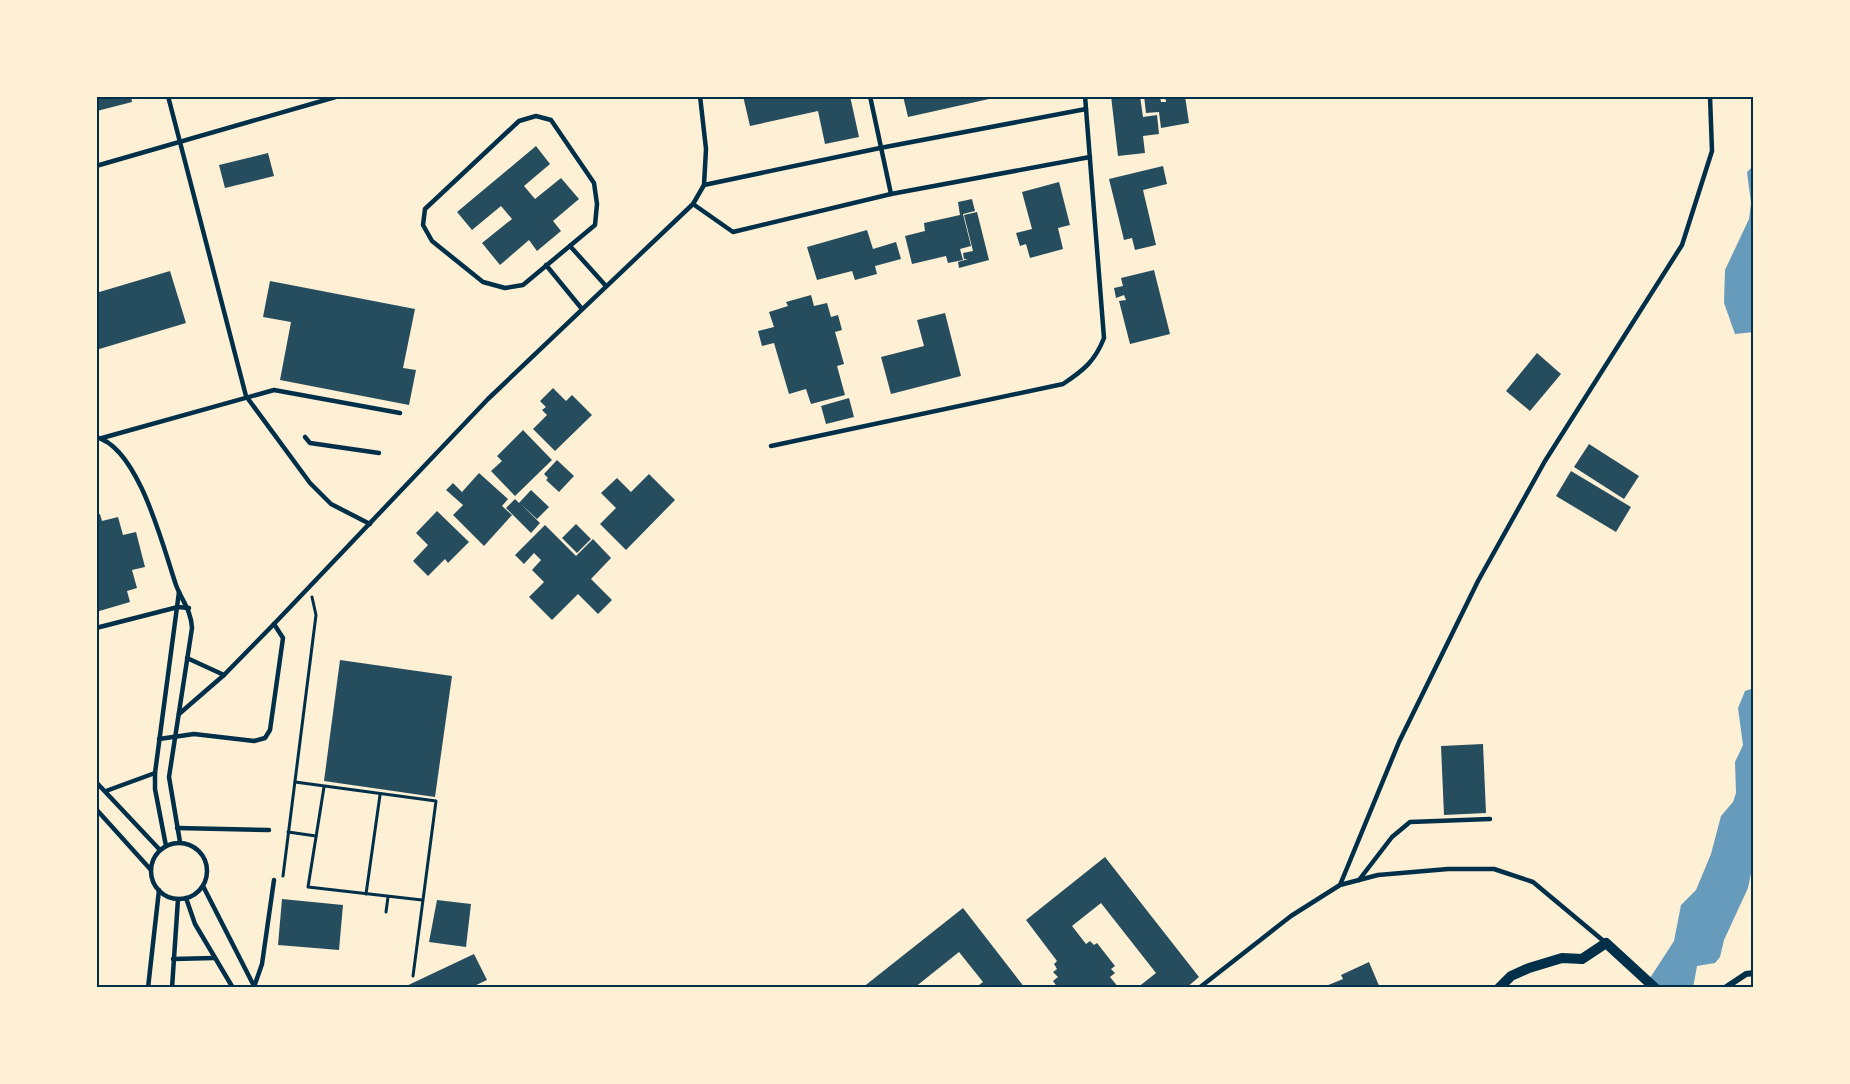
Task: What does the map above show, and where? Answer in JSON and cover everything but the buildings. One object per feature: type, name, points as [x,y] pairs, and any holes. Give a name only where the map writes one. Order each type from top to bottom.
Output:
[{"type":"street","points":[[1499,988],[1511,976],[1528,968],[1562,958],[1582,959],[1606,943],[1655,988]]},
{"type":"street","points":[[1725,988],[1746,974],[1754,973]]},
{"type":"lane","points":[[168,96],[246,396],[310,483],[331,504],[370,524]]},
{"type":"lane","points":[[96,166],[179,140],[339,96]]},
{"type":"lane","points":[[179,714],[224,675],[488,399],[680,219],[693,204],[704,185],[706,149],[700,96]]},
{"type":"lane","points":[[870,96],[891,194]]},
{"type":"lane","points":[[771,446],[1063,384],[1088,367],[1097,355],[1104,338],[1085,96]]},
{"type":"lane","points":[[1340,885],[1399,742],[1478,581],[1545,461],[1682,245],[1712,151],[1710,96]]},
{"type":"lane","points":[[704,185],[880,148],[1086,109]]},
{"type":"lane","points":[[536,116],[551,120],[594,183],[597,204],[595,225],[570,246],[524,285],[505,288],[483,282],[432,241],[423,225],[425,209],[519,121],[536,116]]},
{"type":"lane","points":[[693,204],[733,232],[891,194],[1090,157]]},
{"type":"lane","points":[[570,246],[606,286]]},
{"type":"lane","points":[[546,266],[582,309]]},
{"type":"lane","points":[[96,437],[102,438],[274,390],[400,413]]},
{"type":"lane","points":[[305,437],[310,443],[379,453]]},
{"type":"lane","points":[[102,438],[129,463],[140,482],[179,592],[189,608],[192,628],[169,777],[180,842]]},
{"type":"lane","points":[[166,846],[155,789],[155,773],[179,592]]},
{"type":"lane","points":[[96,628],[178,607],[189,608]]},
{"type":"lane","points":[[159,739],[194,734],[254,741],[264,738],[270,730],[283,639],[274,624]]},
{"type":"lane","points":[[187,658],[224,675]]},
{"type":"lane","points":[[106,791],[155,773]]},
{"type":"lane","points":[[96,782],[160,850]]},
{"type":"lane","points":[[96,809],[151,870],[159,890],[148,988]]},
{"type":"lane","points":[[1359,880],[1392,837],[1410,822],[1490,819]]},
{"type":"lane","points":[[177,828],[269,830]]},
{"type":"lane","points":[[151,870],[160,850],[180,842],[194,847],[204,857],[207,872],[203,886],[186,898],[178,899],[159,890]]},
{"type":"lane","points":[[1199,988],[1291,916],[1340,885],[1378,875],[1449,869],[1494,869],[1533,882],[1606,943]]},
{"type":"lane","points":[[254,988],[262,964],[274,880]]},
{"type":"lane","points":[[203,886],[254,988]]},
{"type":"lane","points":[[186,898],[214,957],[233,988]]},
{"type":"lane","points":[[172,988],[178,899]]},
{"type":"lane","points":[[173,959],[214,957]]},
{"type":"path","points":[[282,879],[316,615],[310,586]]},
{"type":"path","points":[[295,782],[436,801],[413,976]]},
{"type":"path","points":[[324,787],[308,887],[422,900]]},
{"type":"path","points":[[366,894],[380,794]]},
{"type":"path","points":[[288,832],[316,836]]},
{"type":"path","points":[[386,912],[388,897]]},
{"type":"water","points":[[1754,165],[1754,332],[1735,334],[1724,303],[1725,270],[1749,219],[1751,203],[1747,172]]},
{"type":"water","points":[[1754,688],[1754,859],[1748,888],[1724,940],[1720,957],[1715,963],[1697,966],[1693,988],[1659,988],[1650,978],[1674,941],[1681,905],[1696,890],[1711,854],[1721,816],[1733,802],[1736,793],[1735,762],[1743,745],[1738,708],[1745,691]]}]
